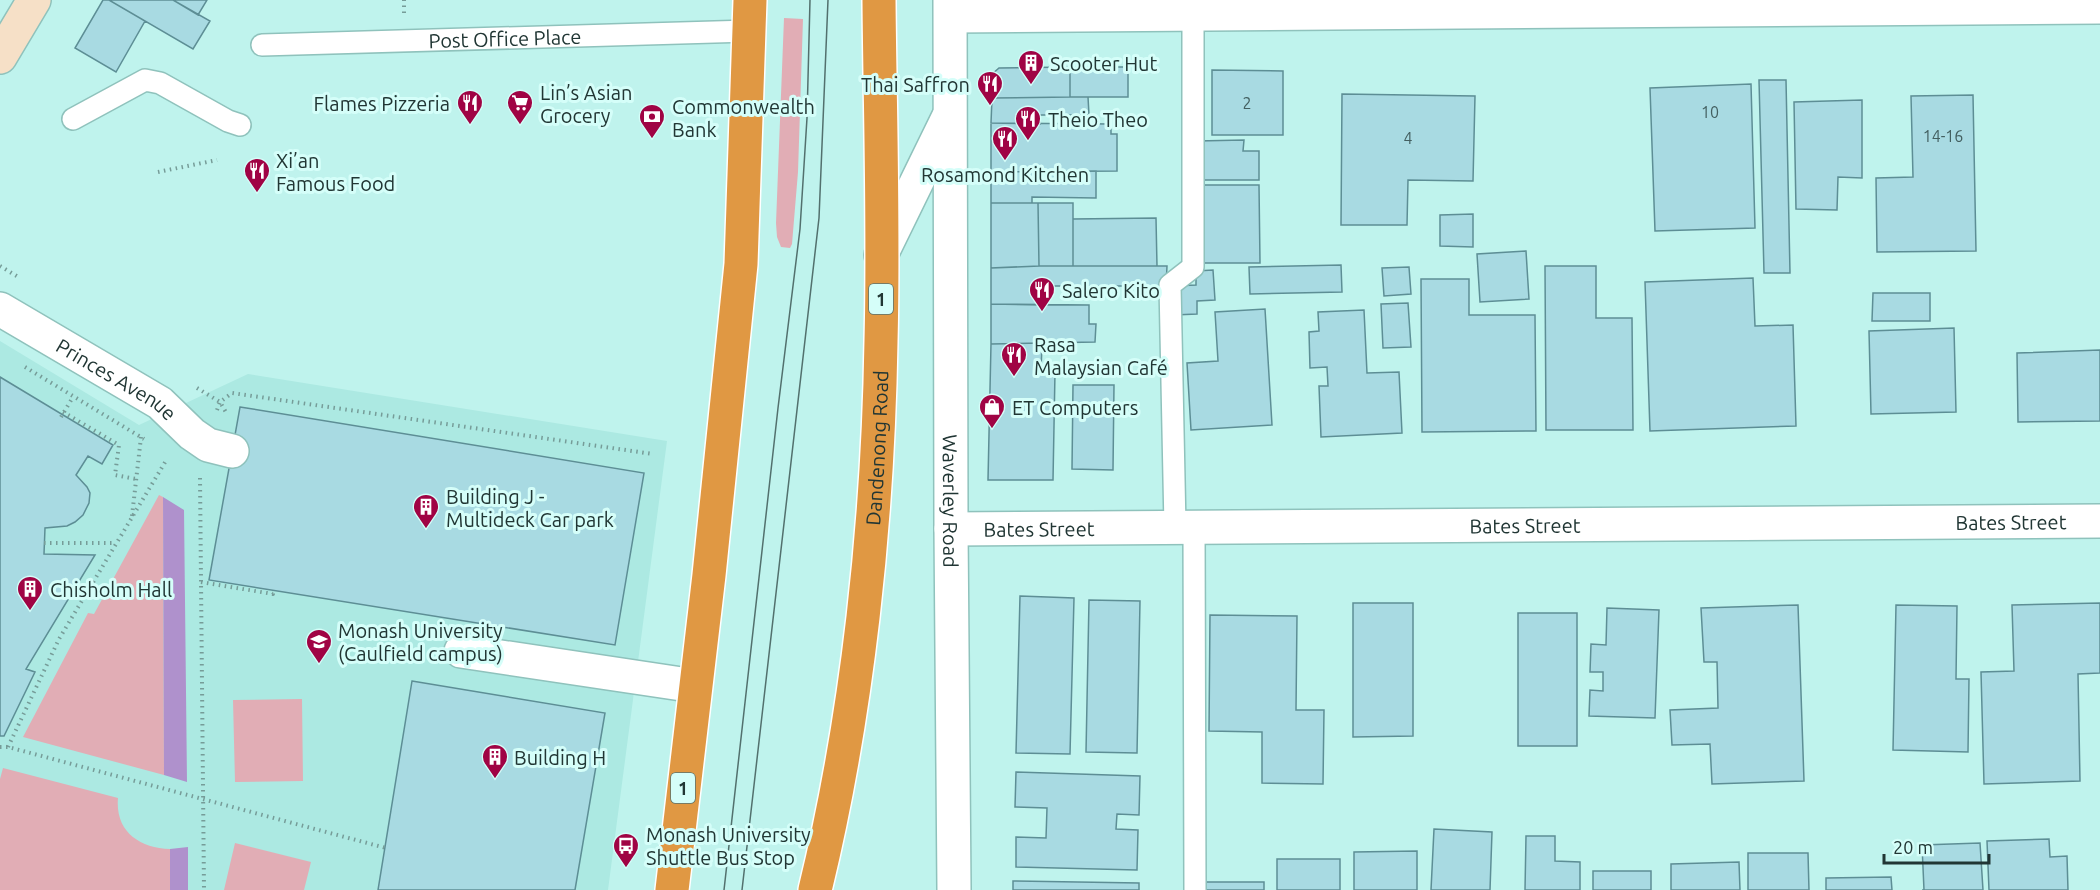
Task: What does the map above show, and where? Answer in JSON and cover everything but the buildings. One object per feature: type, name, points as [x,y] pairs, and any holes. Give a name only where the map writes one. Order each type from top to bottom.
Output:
[{"type":"highway","name":"Dandenong Road","points":[[815,890],[844,745],[864,598],[874,485],[881,340],[879,0]]},
{"type":"highway","name":"1","points":[[672,890],[709,575],[741,264],[749,16]]},
{"type":"street","points":[[0,57],[34,0]]},
{"type":"street","points":[[951,8],[1193,13],[1236,7],[2100,7]]},
{"type":"street","name":"Waverley Road","points":[[951,8],[954,890]]},
{"type":"street","name":"Waverley Road","points":[[881,255],[951,111]]},
{"type":"street","name":"Princes Avenue","points":[[0,309],[160,403],[192,434],[220,448]]},
{"type":"street","name":"Bates Street","points":[[951,529],[2100,521]]},
{"type":"street","points":[[461,651],[695,686]]},
{"type":"lane","points":[[1193,13],[1193,267],[1170,285],[1185,527],[1195,890]]},
{"type":"lane","name":"Post Office Place","points":[[262,45],[749,16]]},
{"type":"lane","points":[[74,119],[145,80],[160,83],[228,121],[240,125]]},
{"type":"path","points":[[158,172],[217,160]]},
{"type":"path","points":[[18,363],[141,437],[131,518]]},
{"type":"path","points":[[204,890],[200,475],[220,448],[220,402],[232,393],[653,454]]},
{"type":"path","points":[[73,397],[62,415],[119,445],[114,475],[136,478]]},
{"type":"path","points":[[8,747],[59,639],[167,459]]},
{"type":"path","points":[[44,543],[116,543]]},
{"type":"path","points":[[201,582],[273,594],[273,590]]},
{"type":"path","points":[[0,747],[8,747],[203,798],[386,848]]},
{"type":"shaded area","points":[[784,18],[803,19],[798,172],[790,248],[781,247],[777,237],[776,223]]},
{"type":"shaded area","name":"Monash University (Caulfield campus)","points":[[0,341],[139,425],[248,374],[667,441],[608,890],[0,890]]},
{"type":"shaded area","points":[[159,495],[163,497],[164,775],[23,737],[88,613],[94,614]]},
{"type":"shaded area","points":[[163,497],[184,510],[187,782],[164,775]]},
{"type":"shaded area","points":[[302,699],[303,781],[235,782],[233,700]]},
{"type":"shaded area","points":[[3,768],[118,798],[120,820],[131,836],[148,845],[170,849],[170,890],[0,890],[0,779]]},
{"type":"shaded area","points":[[235,843],[311,862],[304,890],[224,890]]},
{"type":"shaded area","points":[[188,847],[188,890],[170,890],[170,849]]},
{"type":"tram line","points":[[724,890],[800,229],[807,118],[810,0]]},
{"type":"tram line","points":[[742,890],[819,218],[828,0]]},
{"type":"place","name":"Scooter Hut","points":[[1031,86]]},
{"type":"place","name":"Thai Saffron","points":[[990,107]]},
{"type":"place","name":"Flames Pizzeria","points":[[470,126]]},
{"type":"place","name":"Lin’s Asian Grocery","points":[[520,126]]},
{"type":"place","name":"Commonwealth Bank","points":[[652,140]]},
{"type":"place","name":"Theio Theo","points":[[1028,142]]},
{"type":"place","name":"Rosamond Kitchen","points":[[1005,162]]},
{"type":"place","name":"Xi’an Famous Food","points":[[257,194]]},
{"type":"place","name":"Salero Kito","points":[[1042,313]]},
{"type":"place","name":"Rasa Malaysian Café","points":[[1014,378]]},
{"type":"place","name":"ET Computers","points":[[992,430]]},
{"type":"place","name":"Building J - Multideck Car park","points":[[426,530]]},
{"type":"place","name":"Chisholm Hall","points":[[30,612]]},
{"type":"place","name":"Monash University (Caulfield campus)","points":[[319,665]]},
{"type":"place","name":"Building H","points":[[495,780]]},
{"type":"place","name":"Monash University Shuttle Bus Stop","points":[[626,869]]}]
